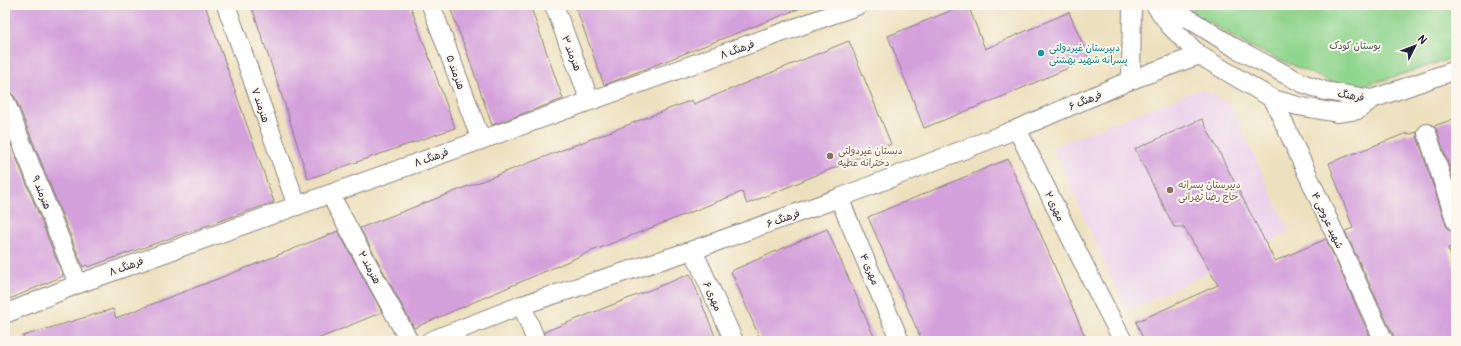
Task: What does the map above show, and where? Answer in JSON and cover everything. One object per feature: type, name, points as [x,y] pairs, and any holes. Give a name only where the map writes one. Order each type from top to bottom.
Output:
[{"type":"street","name":"هنرمند ۷","points":[[226,5],[297,206]]},
{"type":"street","name":"هنرمند ۵","points":[[431,5],[481,140]]},
{"type":"street","name":"هنرمند ۳","points":[[554,5],[590,101]]},
{"type":"street","name":"فرهنگ ۸","points":[[5,314],[78,284],[590,101],[814,13],[859,5]]},
{"type":"street","points":[[1131,80],[1132,5]]},
{"type":"street","name":"فرهنگ","points":[[1155,5],[1170,26],[1199,55],[1273,99],[1298,106],[1337,113],[1358,110],[1372,99]]},
{"type":"street","name":"فرهنگ","points":[[1167,5],[1237,49],[1302,82],[1325,91],[1372,99]]},
{"type":"street","name":"فرهنگ ۶","points":[[430,341],[522,305],[693,250],[839,198],[1017,129],[1131,80],[1199,55]]},
{"type":"street","points":[[1372,99],[1456,70]]},
{"type":"street","name":"شهید عروجی ۴","points":[[1273,99],[1384,341]]},
{"type":"street","name":"هنرمند ۹","points":[[5,101],[78,284]]},
{"type":"street","name":"مهری ۲","points":[[1017,129],[1123,341]]},
{"type":"street","points":[[1427,133],[1456,222]]},
{"type":"street","name":"هنرمند ۲","points":[[330,194],[409,341]]},
{"type":"street","name":"مهری ۴","points":[[839,198],[900,341]]},
{"type":"street","name":"مهری ۶","points":[[693,250],[734,341]]},
{"type":"street","points":[[522,305],[536,341]]},
{"type":"shaded area","name":"دبیرستان پسرانه حاج رضا تهرانی","points":[[1200,89],[1230,103],[1289,232],[1127,312],[1052,147]]},
{"type":"green space","name":"بوستان کودک","points":[[1187,5],[1456,5],[1456,57],[1384,80],[1358,86],[1328,81],[1245,44],[1199,16]]},
{"type":"building","points":[[5,5],[205,5],[274,202],[88,267],[87,265],[83,267],[15,97],[11,93],[5,91]]},
{"type":"building","points":[[251,5],[410,5],[455,128],[308,179]]},
{"type":"building","points":[[449,5],[530,5],[563,99],[492,125]]},
{"type":"building","points":[[575,5],[806,5],[806,6],[604,85]]},
{"type":"building","points":[[968,5],[985,49],[1069,12],[1089,59],[1004,96],[924,128],[888,36]]},
{"type":"building","points":[[849,41],[891,144],[747,204],[742,192],[592,251],[414,328],[360,228],[692,100],[694,104]]},
{"type":"building","points":[[1456,118],[1456,188],[1437,130],[1434,126]]},
{"type":"building","points":[[1202,119],[1275,261],[1326,239],[1372,341],[1144,341],[1136,322],[1218,285],[1184,227],[1174,227],[1135,149]]},
{"type":"building","points":[[5,129],[63,276],[5,301]]},
{"type":"building","points":[[1417,132],[1446,225],[1449,230],[1456,232],[1456,246],[1448,248],[1456,271],[1456,341],[1394,341],[1394,337],[1345,231],[1353,228],[1329,163],[1407,133],[1407,135]]},
{"type":"building","points":[[1008,159],[1087,341],[922,341],[868,217]]},
{"type":"building","points":[[827,229],[876,341],[761,341],[731,271]]},
{"type":"building","points":[[338,231],[382,312],[313,341],[24,341],[23,336],[113,309],[116,318]]},
{"type":"building","points":[[690,274],[717,341],[546,341],[544,332]]},
{"type":"place","name":"دبیرستان غیردولتی پسرانه شهید بهشتی","points":[[1041,53]]},
{"type":"place","name":"دبستان غیردولتی دخترانه عطیه","points":[[830,156]]},
{"type":"place","name":"دبیرستان پسرانه حاج رضا تهرانی","points":[[1170,190]]}]
